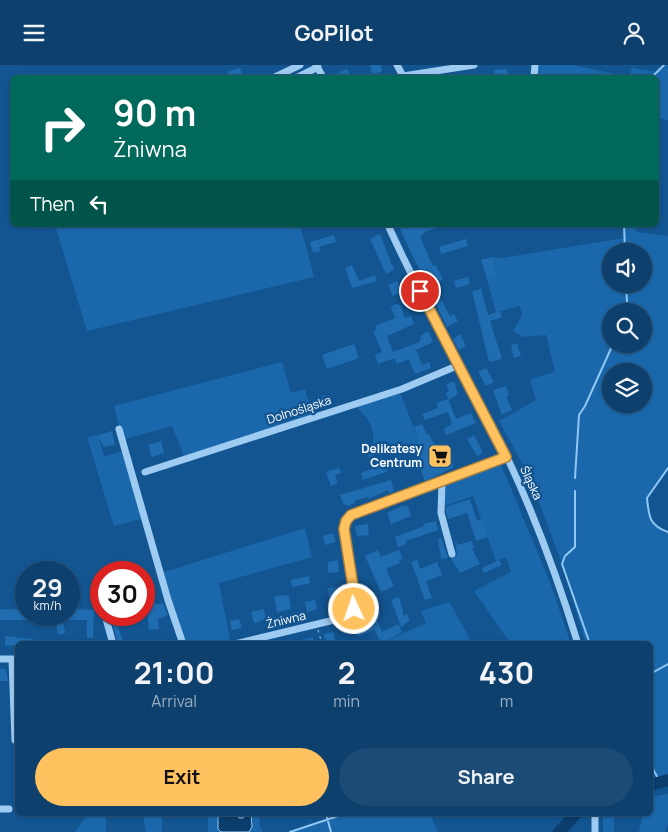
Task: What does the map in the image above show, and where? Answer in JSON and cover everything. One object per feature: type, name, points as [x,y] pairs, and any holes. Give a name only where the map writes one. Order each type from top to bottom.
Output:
[{"type":"street","points":[[279,75],[300,65]]},
{"type":"street","points":[[409,75],[474,65]]},
{"type":"street","points":[[301,75],[317,66]]},
{"type":"street","name":"Śląska","points":[[389,227],[506,457],[553,566],[577,641]]},
{"type":"street","name":"Dolnośląska","points":[[145,473],[402,389],[459,365]]},
{"type":"street","points":[[119,429],[168,600],[182,641]]},
{"type":"street","name":"Żniwna","points":[[248,641],[347,617],[352,614],[355,599],[344,529],[346,521],[351,515],[506,457]]},
{"type":"street","points":[[442,482],[441,513],[452,554]]},
{"type":"street","points":[[108,626],[113,641]]},
{"type":"street","points":[[0,659],[15,659],[15,740]]},
{"type":"street","points":[[0,809],[9,809]]},
{"type":"street","points":[[595,816],[595,832]]},
{"type":"path","points":[[316,625],[321,641]]},
{"type":"shaded area","points":[[535,65],[572,65],[620,75],[534,75]]},
{"type":"shaded area","points":[[664,65],[668,65],[668,120],[659,118],[659,75],[630,75],[632,68],[657,72]]},
{"type":"shaded area","points":[[56,227],[301,227],[314,277],[87,331]]},
{"type":"shaded area","points":[[624,227],[636,227],[637,232],[668,236],[668,468],[647,498],[651,519],[657,526],[668,532],[668,775],[653,778],[653,641],[585,641],[562,564],[531,480],[499,421],[536,400],[530,379],[555,372],[546,335],[523,337],[513,331],[522,315],[520,306],[496,312],[487,279],[498,276],[492,257],[502,258],[624,238]]},
{"type":"shaded area","points":[[282,362],[291,393],[305,389],[313,416],[184,456],[172,426],[122,440],[114,406]]},
{"type":"shaded area","points":[[399,390],[419,441],[367,458],[373,441],[372,429],[366,417],[354,404]]},
{"type":"shaded area","points":[[98,435],[104,456],[125,451],[145,518],[114,526],[87,437]]},
{"type":"shaded area","points":[[499,460],[550,582],[570,641],[509,641],[474,591],[511,572],[506,557],[496,561],[473,496],[441,507],[442,482]]},
{"type":"shaded area","points":[[305,528],[312,557],[219,583],[230,641],[182,641],[161,573]]},
{"type":"shaded area","points":[[449,602],[471,641],[386,641],[426,623],[421,611]]},
{"type":"shaded area","points":[[668,794],[668,823],[665,832],[639,832],[643,816],[653,816],[653,796]]},
{"type":"shaded area","points":[[87,816],[106,816],[106,832],[75,832]]},
{"type":"shaded area","points":[[143,816],[162,816],[162,832],[146,832]]},
{"type":"shaded area","points":[[208,816],[259,816],[260,827],[263,832],[208,832]]},
{"type":"shaded area","points":[[218,816],[238,816],[243,818],[251,816],[252,827],[249,832],[221,832],[218,829]]},
{"type":"shaded area","points":[[326,816],[431,816],[438,832],[290,832],[327,820]]},
{"type":"shaded area","points":[[603,816],[614,816],[614,832],[603,832]]},
{"type":"building","points":[[370,65],[381,65],[382,72],[372,74]]},
{"type":"building","points":[[240,68],[242,75],[229,75],[228,72]]},
{"type":"building","points":[[347,69],[350,75],[334,75]]},
{"type":"building","points":[[507,69],[508,75],[495,75],[494,70]]},
{"type":"building","points":[[399,227],[439,227],[425,232],[420,237],[433,266],[436,265],[443,279],[434,286],[450,316],[454,314],[458,321],[447,327]]},
{"type":"building","points":[[380,234],[394,270],[386,274],[370,239]]},
{"type":"building","points":[[334,235],[336,242],[319,247],[321,251],[313,253],[310,242]]},
{"type":"building","points":[[466,239],[468,246],[441,254],[439,247]]},
{"type":"building","points":[[492,257],[498,276],[487,279],[481,260]]},
{"type":"building","points":[[352,265],[359,281],[375,275],[377,281],[352,288],[345,268]]},
{"type":"building","points":[[468,277],[470,284],[456,288],[454,281]]},
{"type":"building","points":[[397,281],[403,291],[393,296],[388,285]]},
{"type":"building","points":[[481,289],[488,315],[500,311],[502,317],[490,321],[502,359],[489,362],[472,291]]},
{"type":"building","points":[[395,304],[400,305],[405,318],[411,316],[414,324],[387,336],[393,352],[419,342],[420,336],[428,331],[433,342],[416,350],[422,365],[429,362],[431,368],[415,374],[409,359],[397,364],[395,358],[378,364],[375,355],[382,352],[373,331],[377,330],[375,326],[395,318],[391,308]]},
{"type":"building","points":[[460,334],[466,346],[459,350],[453,339]]},
{"type":"building","points":[[517,343],[521,356],[514,358],[511,345]]},
{"type":"building","points":[[354,344],[359,358],[327,369],[322,355]]},
{"type":"building","points":[[486,368],[494,382],[486,386],[478,372]]},
{"type":"building","points":[[454,381],[458,394],[449,400],[446,393],[449,391],[446,385]]},
{"type":"building","points":[[506,386],[509,395],[506,396],[512,410],[502,415],[493,390]]},
{"type":"building","points":[[325,395],[330,398],[330,404],[315,407],[313,400]]},
{"type":"building","points":[[448,399],[456,419],[471,413],[476,423],[446,435],[444,429],[452,424],[448,412],[425,420],[422,414],[438,408],[436,403]]},
{"type":"building","points":[[422,424],[437,450],[446,446],[454,467],[425,481],[411,444],[419,441],[414,427]]},
{"type":"building","points":[[112,431],[115,445],[104,447],[98,435]]},
{"type":"building","points":[[474,435],[483,453],[477,456],[467,439]]},
{"type":"building","points":[[161,441],[164,453],[152,457],[148,445]]},
{"type":"building","points":[[385,464],[388,471],[363,480],[361,473]]},
{"type":"building","points":[[339,468],[341,473],[335,475],[338,483],[331,486],[326,472]]},
{"type":"building","points":[[391,480],[394,491],[389,493],[388,490],[369,499],[368,497],[354,501],[355,503],[347,506],[347,504],[344,505],[340,495]]},
{"type":"building","points":[[470,499],[477,521],[482,519],[488,537],[476,541],[467,513],[448,519],[446,512],[446,507]]},
{"type":"building","points":[[402,506],[408,506],[411,516],[391,524],[387,513]]},
{"type":"building","points":[[436,521],[438,530],[406,541],[406,544],[398,547],[395,537],[424,526],[423,524]]},
{"type":"building","points":[[368,524],[369,535],[357,536],[355,526]]},
{"type":"building","points":[[333,533],[336,542],[325,545],[323,536]]},
{"type":"building","points":[[455,537],[457,545],[472,541],[474,548],[472,549],[480,564],[460,573],[451,559],[457,555]]},
{"type":"building","points":[[441,538],[448,558],[441,559],[438,539]]},
{"type":"building","points":[[378,550],[381,557],[399,550],[403,559],[399,560],[400,563],[386,569],[394,586],[381,592],[365,556]]},
{"type":"building","points":[[338,560],[339,572],[328,573],[328,562]]},
{"type":"building","points":[[417,560],[420,569],[437,562],[442,575],[426,581],[432,598],[425,600],[411,562]]},
{"type":"building","points":[[499,560],[502,565],[484,573],[482,568]]},
{"type":"building","points":[[309,576],[310,583],[292,587],[291,580]]},
{"type":"building","points":[[341,587],[343,606],[330,607],[328,588]]},
{"type":"building","points":[[289,596],[291,609],[277,612],[274,597]]},
{"type":"building","points":[[399,597],[404,616],[407,614],[410,620],[401,627],[391,600]]},
{"type":"building","points":[[315,600],[317,609],[307,612],[305,602]]},
{"type":"building","points":[[155,602],[156,605],[163,603],[168,615],[158,619],[159,629],[149,630],[149,626],[155,626]]},
{"type":"building","points":[[374,607],[382,632],[398,624],[402,632],[386,641],[380,641],[375,630],[357,637],[353,627],[371,620],[367,610]]},
{"type":"building","points":[[0,609],[15,610],[15,620],[0,620]]},
{"type":"building","points":[[80,609],[90,610],[90,626],[93,626],[93,638],[87,638],[87,620],[80,620]]},
{"type":"building","points":[[264,609],[266,619],[254,623],[251,612]]},
{"type":"building","points":[[239,619],[242,628],[232,630],[230,621]]},
{"type":"building","points":[[57,626],[64,626],[65,633],[58,635]]},
{"type":"building","points":[[113,626],[118,626],[123,641],[117,641]]},
{"type":"building","points":[[333,632],[335,641],[326,641],[324,634]]},
{"type":"building","points":[[5,636],[33,639],[33,641],[15,641],[15,645],[5,646]]},
{"type":"building","points":[[313,637],[314,641],[298,641]]},
{"type":"building","points":[[0,669],[6,669],[8,681],[0,681]]},
{"type":"waterway","points":[[654,75],[664,65]]},
{"type":"waterway","points":[[624,227],[625,243]]},
{"type":"waterway","points":[[626,293],[627,303]]},
{"type":"waterway","points":[[575,478],[579,415],[609,353]]},
{"type":"waterway","points":[[668,468],[647,498],[651,519],[657,526],[668,532]]},
{"type":"waterway","points":[[575,491],[575,547],[565,556],[562,564],[589,641]]},
{"type":"waterway","points":[[653,672],[668,664]]},
{"type":"waterway","points":[[653,769],[660,782]]},
{"type":"waterway","points":[[653,784],[668,780]]},
{"type":"waterway","points":[[327,816],[331,832]]},
{"type":"waterway","points":[[290,832],[338,816]]},
{"type":"waterway","points":[[559,832],[574,816]]},
{"type":"place","name":"Delikatesy Centrum","points":[[440,456]]},
{"type":"route","points":[[354,609],[355,599],[344,529],[346,521],[351,515],[506,457],[482,407],[420,291]]}]
